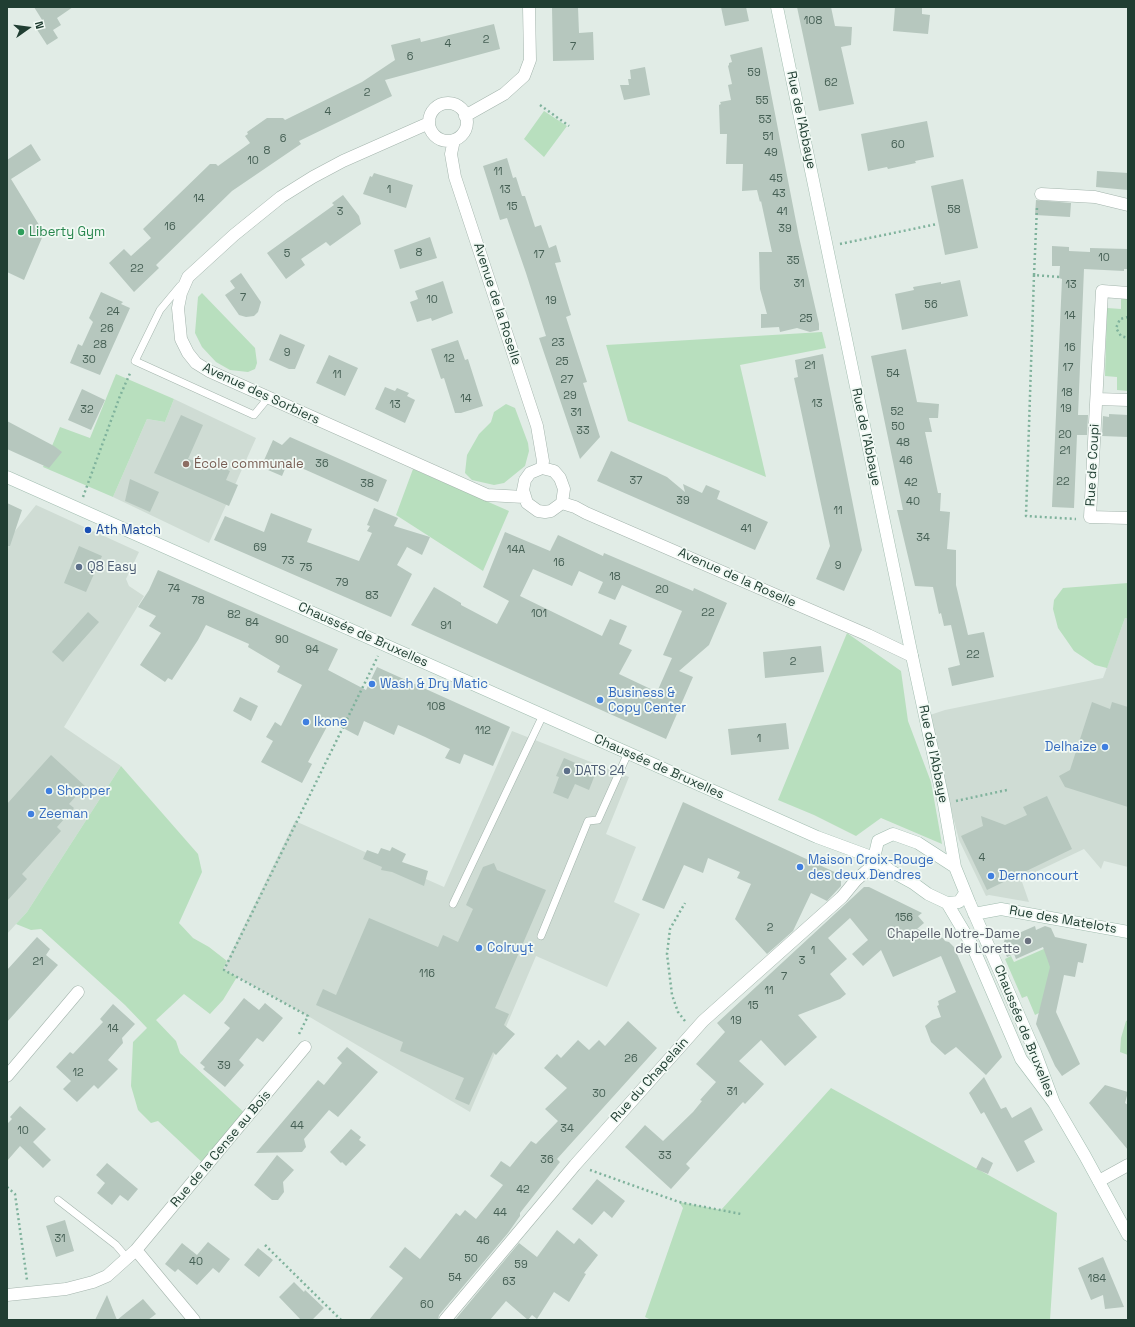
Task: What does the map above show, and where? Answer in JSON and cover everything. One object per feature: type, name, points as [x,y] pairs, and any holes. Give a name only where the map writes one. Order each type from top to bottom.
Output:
[{"type":"street","points":[[465,116],[504,94],[524,76],[530,60],[529,7]]},
{"type":"street","name":"Rue de l'Abbaye","points":[[777,7],[956,867]]},
{"type":"street","points":[[441,104],[453,104],[458,106],[465,116],[466,127],[459,137],[454,140],[448,141],[437,138],[430,128],[429,122],[432,112],[441,104]]},
{"type":"street","name":"Avenue des Sorbiers","points":[[429,122],[343,161],[281,197],[234,234],[188,277],[181,293],[178,308],[181,339],[188,353],[196,363],[209,372],[487,495],[524,497]]},
{"type":"street","name":"Avenue de la Roselle","points":[[454,140],[451,154],[455,177],[537,426],[543,461],[542,468]]},
{"type":"street","points":[[1041,194],[1095,197],[1128,205]]},
{"type":"street","name":"Rue de Coupi","points":[[1128,293],[1102,291],[1090,517],[1128,518]]},
{"type":"street","points":[[1097,399],[1128,400]]},
{"type":"street","points":[[542,468],[554,471],[560,478],[564,489],[562,503],[551,511],[538,511],[527,503],[524,497],[523,490],[525,480],[530,473],[542,468]]},
{"type":"street","name":"Chaussée de Bruxelles","points":[[7,477],[817,837],[876,859],[928,894],[947,903],[972,945],[1021,1059],[1054,1103],[1128,1235]]},
{"type":"street","name":"Avenue de la Roselle","points":[[562,503],[575,507],[868,635],[912,656]]},
{"type":"street","points":[[876,859],[878,841],[893,834],[918,843],[956,867]]},
{"type":"street","name":"Rue du Chapelain","points":[[445,1320],[575,1164],[695,1030],[842,897],[876,859]]},
{"type":"street","name":"Chaussée de Bruxelles","points":[[956,867],[965,893],[1035,1052],[1054,1103]]},
{"type":"street","points":[[947,903],[960,902],[965,893]]},
{"type":"street","name":"Rue des Matelots","points":[[974,914],[1001,909],[1128,932]]},
{"type":"street","points":[[7,1076],[78,992]]},
{"type":"street","name":"Rue de la Cense au Bois","points":[[7,1295],[66,1289],[93,1282],[107,1276],[132,1254],[305,1047]]},
{"type":"street","points":[[1099,1181],[1128,1165]]},
{"type":"street","points":[[132,1254],[194,1320]]},
{"type":"lane","points":[[188,277],[160,310],[136,361],[254,414],[268,398]]},
{"type":"lane","points":[[453,904],[543,715]]},
{"type":"lane","points":[[541,936],[588,821],[598,820],[628,753]]},
{"type":"lane","points":[[58,1200],[116,1245],[132,1254]]},
{"type":"path","points":[[540,105],[569,126]]},
{"type":"path","points":[[1041,194],[1037,197],[1026,516],[1086,519],[1090,517]]},
{"type":"path","points":[[828,247],[937,224]]},
{"type":"path","points":[[1034,275],[1059,276]]},
{"type":"path","points":[[1128,318],[1120,319],[1116,328],[1121,336],[1128,338]]},
{"type":"path","points":[[79,508],[120,396],[136,361]]},
{"type":"path","points":[[305,1047],[297,1040],[308,1016],[224,970],[384,645]]},
{"type":"path","points":[[944,804],[1007,790]]},
{"type":"path","points":[[685,903],[670,929],[667,961],[672,995],[678,1012],[695,1030]]},
{"type":"path","points":[[575,1164],[679,1202],[741,1214]]},
{"type":"path","points":[[7,1187],[15,1194],[29,1293]]},
{"type":"path","points":[[265,1245],[341,1320]]},
{"type":"shaded area","name":"École communale","points":[[174,399],[256,438],[209,543],[113,497],[147,419],[165,422]]},
{"type":"shaded area","points":[[36,505],[139,552],[126,579],[129,586],[144,596],[64,727],[121,766],[27,912],[7,934],[7,541]]},
{"type":"shaded area","points":[[1125,618],[1128,619],[1128,867],[1104,861],[1101,869],[1084,849],[1021,879],[1029,902],[989,895],[986,896],[959,840],[927,716],[945,710],[1103,678]]},
{"type":"shaded area","points":[[512,731],[629,777],[606,834],[636,847],[614,902],[640,914],[607,987],[536,956],[470,1112],[308,1016],[223,969],[295,821],[444,887]]},
{"type":"green space","points":[[544,111],[567,126],[544,157],[524,139]]},
{"type":"green space","points":[[202,293],[255,348],[257,363],[255,369],[248,372],[230,370],[216,362],[202,347],[195,333],[198,297]]},
{"type":"green space","points":[[1121,296],[1128,296],[1128,391],[1117,390],[1117,377],[1105,376],[1107,308],[1121,309]]},
{"type":"green space","points":[[822,332],[826,348],[740,365],[766,477],[628,421],[606,345]]},
{"type":"green space","points":[[116,374],[174,399],[165,422],[147,419],[113,497],[43,467],[60,427],[90,438]]},
{"type":"green space","points":[[506,404],[515,408],[528,443],[529,451],[525,466],[504,483],[494,485],[472,480],[465,473],[467,455],[479,434],[491,422],[494,412]]},
{"type":"green space","points":[[413,469],[509,511],[483,571],[396,515]]},
{"type":"green space","points":[[1128,583],[1128,619],[1125,618],[1107,668],[1095,665],[1074,651],[1058,628],[1053,609],[1054,600],[1063,588]]},
{"type":"green space","points":[[847,633],[901,671],[908,721],[931,782],[942,844],[881,818],[856,836],[814,815],[778,800]]},
{"type":"green space","points":[[121,766],[198,854],[202,872],[179,923],[193,938],[209,947],[227,961],[223,969],[237,977],[223,1000],[210,1014],[184,994],[156,1020],[176,1041],[180,1053],[248,1116],[206,1166],[158,1121],[151,1123],[138,1110],[131,1086],[133,1042],[147,1028],[125,1005],[41,929],[31,930],[16,924],[27,912]]},
{"type":"green space","points":[[1046,948],[1055,950],[1041,1012],[1035,1015],[1027,996],[1022,998],[1005,959],[1011,956],[1014,962]]},
{"type":"green space","points":[[1128,1020],[1128,1055],[1120,1052],[1121,1038],[1126,1021]]},
{"type":"green space","points":[[831,1088],[1057,1213],[1050,1320],[651,1320],[645,1317],[683,1208],[679,1202],[721,1210]]},
{"type":"building","points":[[34,7],[73,7],[57,18],[61,25],[53,30],[58,38],[47,45],[36,28],[44,23]]},
{"type":"building","points":[[552,7],[578,7],[579,33],[593,32],[594,60],[553,61]]},
{"type":"building","points":[[721,7],[746,7],[749,21],[725,26]]},
{"type":"building","points":[[797,7],[831,7],[835,26],[852,27],[851,45],[841,47],[854,104],[819,111]]},
{"type":"building","points":[[895,7],[922,7],[922,14],[930,15],[928,34],[893,31]]},
{"type":"building","points":[[494,24],[500,49],[385,80],[392,96],[299,141],[301,144],[232,191],[156,265],[159,268],[134,292],[109,263],[124,249],[131,256],[151,238],[143,229],[210,164],[216,164],[218,166],[250,143],[245,136],[248,134],[247,132],[267,118],[283,118],[285,120],[362,82],[395,60],[391,45],[420,38],[421,42]]},
{"type":"building","points":[[762,47],[799,237],[819,324],[819,330],[810,332],[797,328],[780,332],[779,327],[761,328],[761,314],[767,314],[760,289],[759,252],[772,252],[761,201],[760,202],[757,190],[742,191],[743,164],[726,164],[727,134],[720,134],[719,105],[721,104],[720,102],[731,100],[728,85],[732,84],[728,66],[729,63],[732,62],[730,55]]},
{"type":"building","points":[[645,67],[650,95],[624,100],[620,85],[629,85],[628,79],[631,79],[630,70]]},
{"type":"building","points":[[927,121],[934,157],[915,161],[916,163],[888,169],[887,167],[868,171],[861,134]]},
{"type":"building","name":"Liberty Gym","points":[[31,144],[41,160],[11,179],[44,233],[24,280],[7,272],[7,160]]},
{"type":"building","points":[[507,158],[513,178],[516,177],[522,196],[525,196],[535,227],[541,225],[549,248],[556,245],[561,262],[555,263],[571,315],[566,317],[587,382],[583,383],[600,437],[580,459],[539,338],[546,336],[526,273],[507,218],[500,220],[483,166]]},
{"type":"building","points":[[1097,171],[1128,173],[1128,190],[1096,187]]},
{"type":"building","points":[[374,173],[413,185],[406,208],[363,194],[370,176],[372,177]]},
{"type":"building","points":[[963,179],[978,248],[945,255],[931,186]]},
{"type":"building","points":[[343,195],[359,216],[361,224],[330,246],[326,242],[301,259],[305,265],[286,279],[267,253],[334,205],[332,203]]},
{"type":"building","points":[[1036,200],[1071,203],[1070,217],[1035,215]]},
{"type":"building","points":[[430,237],[437,258],[400,269],[394,250]]},
{"type":"building","points":[[1052,246],[1069,247],[1069,251],[1090,252],[1090,248],[1128,249],[1128,269],[1124,269],[1124,271],[1084,269],[1078,415],[1088,415],[1087,435],[1077,435],[1074,508],[1052,507],[1062,279],[1059,278],[1060,266],[1052,266]]},
{"type":"building","points":[[241,273],[261,302],[258,312],[254,316],[246,317],[239,315],[225,295],[235,288],[230,281]]},
{"type":"building","points":[[960,280],[968,316],[902,330],[895,294],[914,290],[913,287]]},
{"type":"building","points":[[443,281],[453,313],[432,321],[431,318],[417,322],[410,302],[418,299],[415,291]]},
{"type":"building","points":[[101,292],[123,302],[121,304],[130,308],[100,375],[70,363],[78,344],[82,346],[93,322],[89,318]]},
{"type":"building","points":[[280,334],[305,345],[295,369],[289,369],[269,360]]},
{"type":"building","points":[[458,340],[465,360],[468,359],[483,406],[461,413],[455,413],[444,378],[441,379],[431,349]]},
{"type":"building","points":[[906,349],[917,402],[939,404],[938,418],[929,418],[932,432],[925,432],[938,493],[941,493],[940,511],[950,512],[947,549],[956,550],[956,585],[968,635],[984,632],[994,677],[952,686],[948,668],[960,665],[951,625],[944,626],[941,613],[939,614],[933,587],[915,586],[897,510],[903,510],[871,356]]},
{"type":"building","points":[[823,354],[862,550],[844,591],[816,579],[830,546],[794,378],[798,377],[795,360]]},
{"type":"building","points":[[329,355],[358,368],[345,396],[316,383]]},
{"type":"building","points":[[385,387],[395,391],[397,388],[409,393],[407,396],[415,400],[405,423],[375,409]]},
{"type":"building","points":[[82,389],[105,400],[91,430],[68,420]]},
{"type":"building","points":[[1109,414],[1128,415],[1128,437],[1102,436],[1103,416],[1109,417]]},
{"type":"building","points":[[181,415],[203,425],[188,459],[219,466],[230,471],[226,480],[238,485],[229,506],[154,473]]},
{"type":"building","points":[[7,421],[54,446],[62,452],[49,468],[7,449]]},
{"type":"building","points":[[290,437],[387,480],[378,502],[288,462],[282,476],[261,467],[273,440],[282,445]]},
{"type":"building","points":[[611,451],[667,477],[685,492],[683,484],[702,493],[706,485],[720,491],[717,499],[768,522],[755,550],[597,481]]},
{"type":"building","points":[[130,479],[159,492],[150,512],[125,501]]},
{"type":"building","points":[[7,503],[22,510],[10,546],[7,546]]},
{"type":"building","points":[[374,508],[398,518],[394,526],[430,537],[422,555],[407,547],[397,565],[412,574],[391,617],[214,540],[225,516],[264,532],[271,513],[312,529],[307,542],[359,561],[372,533],[367,531],[370,526],[367,525]]},
{"type":"building","points":[[505,532],[550,551],[558,535],[603,556],[604,553],[693,591],[694,588],[727,603],[709,645],[679,671],[693,677],[666,739],[411,625],[434,587],[461,603],[461,605],[497,624],[509,601],[483,587]],"holes":[[[533,569],[572,586],[579,571],[603,582],[598,593],[615,600],[622,585],[682,611],[663,655],[672,658],[657,692],[619,674],[632,650],[619,644],[627,626],[610,619],[602,636],[520,596]]]},
{"type":"building","points":[[79,546],[102,556],[86,592],[64,583]]},
{"type":"building","points":[[158,570],[338,649],[328,670],[366,690],[377,667],[510,727],[493,766],[464,754],[460,764],[445,758],[450,749],[425,737],[398,725],[394,735],[364,721],[358,736],[330,721],[308,762],[312,764],[302,783],[261,762],[273,741],[266,737],[275,722],[281,726],[302,685],[277,672],[280,666],[248,647],[249,644],[206,625],[172,680],[168,678],[165,682],[140,665],[161,633],[149,626],[156,616],[138,607],[149,590]]},
{"type":"building","points":[[88,612],[99,622],[63,662],[52,652]]},
{"type":"building","points":[[821,646],[824,672],[765,678],[763,652]]},
{"type":"building","points":[[240,697],[258,706],[251,721],[233,711]]},
{"type":"building","name":"Delhaize","points":[[1092,702],[1110,709],[1112,702],[1128,707],[1128,807],[1065,787],[1059,776],[1070,770]]},
{"type":"building","points":[[786,723],[789,749],[731,755],[728,729]]},
{"type":"building","points":[[51,755],[85,786],[69,804],[74,808],[57,827],[61,831],[22,874],[27,879],[7,901],[7,804]]},
{"type":"building","points":[[564,758],[596,772],[589,790],[575,784],[568,799],[553,793],[559,777],[556,776]]},
{"type":"building","points":[[1047,796],[1072,849],[987,890],[961,836],[983,826],[981,816],[1005,825],[1027,815],[1023,807]]},
{"type":"building","points":[[683,802],[841,875],[841,886],[827,901],[811,893],[793,931],[767,954],[735,919],[751,884],[737,878],[740,872],[708,858],[703,873],[684,865],[664,909],[642,900]]},
{"type":"building","points":[[392,847],[406,854],[402,862],[428,871],[424,886],[392,872],[381,870],[382,867],[363,859],[367,850],[378,854],[381,848],[390,851]]},
{"type":"building","points":[[494,863],[497,870],[546,890],[495,1008],[509,1014],[504,1025],[515,1034],[496,1055],[493,1052],[469,1105],[455,1099],[464,1078],[400,1051],[403,1042],[316,1005],[323,989],[336,995],[369,918],[438,947],[443,935],[458,942],[473,909],[466,905],[483,867]]},
{"type":"building","points":[[864,887],[869,887],[922,913],[918,916],[924,923],[917,929],[943,938],[954,947],[1002,1057],[986,1075],[956,1047],[945,1055],[931,1042],[925,1026],[932,1020],[941,1017],[937,1006],[939,1005],[938,1001],[956,992],[941,956],[893,977],[881,950],[863,966],[852,954],[868,940],[850,918],[828,938],[847,959],[830,974],[846,994],[840,999],[798,1015],[817,1037],[785,1066],[761,1040],[739,1061],[764,1084],[745,1104],[743,1102],[686,1164],[690,1168],[671,1189],[625,1147],[645,1125],[663,1141],[693,1112],[702,1101],[700,1100],[716,1082],[696,1064],[725,1032],[717,1023]]},
{"type":"building","points":[[1035,926],[1036,930],[1045,926],[1051,928],[1055,937],[1087,944],[1083,963],[1078,962],[1075,977],[1064,975],[1056,1012],[1080,1064],[1062,1076],[1055,1066],[1036,1024],[1050,967],[1043,947],[1016,959],[1014,954],[1007,957],[1002,947],[1005,939]]},
{"type":"building","points":[[37,937],[50,949],[46,955],[58,965],[7,1022],[7,970]]},
{"type":"building","points":[[244,998],[259,1010],[265,1003],[283,1018],[263,1042],[257,1038],[239,1060],[244,1065],[225,1087],[203,1069],[205,1067],[200,1063],[230,1028],[224,1023]]},
{"type":"building","points":[[113,1004],[135,1024],[122,1038],[123,1043],[108,1060],[118,1069],[98,1089],[94,1085],[77,1102],[63,1089],[71,1081],[56,1067],[70,1052],[73,1054],[103,1022],[100,1019]]},
{"type":"building","points":[[628,1021],[657,1048],[557,1159],[560,1162],[520,1213],[520,1216],[508,1233],[439,1315],[438,1320],[369,1320],[403,1278],[389,1267],[405,1247],[420,1259],[456,1213],[460,1216],[465,1210],[476,1219],[503,1185],[490,1176],[501,1161],[510,1167],[531,1141],[536,1144],[558,1121],[545,1109],[567,1088],[544,1068],[557,1054],[561,1058],[578,1040],[589,1050],[599,1040],[605,1046]]},
{"type":"building","points":[[347,1047],[378,1072],[338,1117],[329,1110],[304,1139],[306,1147],[302,1152],[256,1153],[318,1080],[324,1085],[342,1063],[337,1058]]},
{"type":"building","points":[[984,1077],[1001,1109],[1006,1107],[1012,1118],[1031,1107],[1043,1130],[1024,1141],[1035,1162],[1017,1172],[984,1112],[981,1114],[969,1093]]},
{"type":"building","points":[[1105,1085],[1128,1092],[1125,1103],[1128,1105],[1128,1150],[1089,1103]]},
{"type":"building","points":[[20,1106],[46,1129],[33,1142],[51,1160],[43,1168],[20,1146],[7,1161],[7,1124],[12,1119],[10,1117]]},
{"type":"building","points":[[351,1129],[361,1137],[359,1140],[366,1145],[346,1166],[330,1152]]},
{"type":"building","points":[[277,1155],[294,1170],[283,1182],[284,1192],[278,1200],[272,1200],[254,1185]]},
{"type":"building","points":[[982,1157],[993,1163],[988,1174],[976,1169]]},
{"type":"building","points":[[107,1163],[138,1189],[128,1201],[120,1195],[112,1205],[97,1193],[105,1183],[96,1175]]},
{"type":"building","points":[[597,1179],[625,1201],[612,1218],[604,1211],[592,1225],[572,1209]]},
{"type":"building","points":[[65,1220],[74,1251],[56,1257],[46,1226]]},
{"type":"building","points":[[557,1230],[574,1244],[579,1238],[598,1255],[584,1273],[586,1274],[569,1302],[554,1292],[537,1319],[532,1315],[528,1320],[506,1301],[490,1320],[455,1320],[519,1243],[537,1257]]},
{"type":"building","points":[[208,1242],[230,1259],[219,1273],[213,1268],[197,1285],[178,1269],[175,1272],[165,1264],[182,1243],[197,1255]]},
{"type":"building","points":[[258,1248],[273,1260],[259,1277],[244,1265]]},
{"type":"building","points":[[1103,1257],[1124,1307],[1105,1309],[1103,1295],[1091,1300],[1078,1268]]},
{"type":"building","points":[[294,1282],[324,1308],[312,1320],[301,1320],[279,1297]]},
{"type":"building","points":[[107,1295],[117,1320],[95,1320]]},
{"type":"building","points":[[143,1299],[156,1314],[148,1320],[117,1320]]},
{"type":"place","name":"Liberty Gym","points":[[21,232]]},
{"type":"place","name":"École communale","points":[[186,464]]},
{"type":"place","name":"Ath Match","points":[[88,530]]},
{"type":"place","name":"Q8 Easy","points":[[79,567]]},
{"type":"place","name":"Wash & Dry Matic","points":[[372,684]]},
{"type":"place","name":"Business & Copy Center","points":[[600,700]]},
{"type":"place","name":"Ikone","points":[[306,722]]},
{"type":"place","name":"Delhaize","points":[[1105,747]]},
{"type":"place","name":"DATS 24","points":[[567,771]]},
{"type":"place","name":"Shopper","points":[[49,791]]},
{"type":"place","name":"Zeeman","points":[[31,814]]},
{"type":"place","name":"Maison Croix-Rouge des deux Dendres","points":[[800,867]]},
{"type":"place","name":"Dernoncourt","points":[[991,876]]},
{"type":"place","name":"Chapelle Notre-Dame de Lorette","points":[[1028,941]]},
{"type":"place","name":"Colruyt","points":[[479,948]]}]
